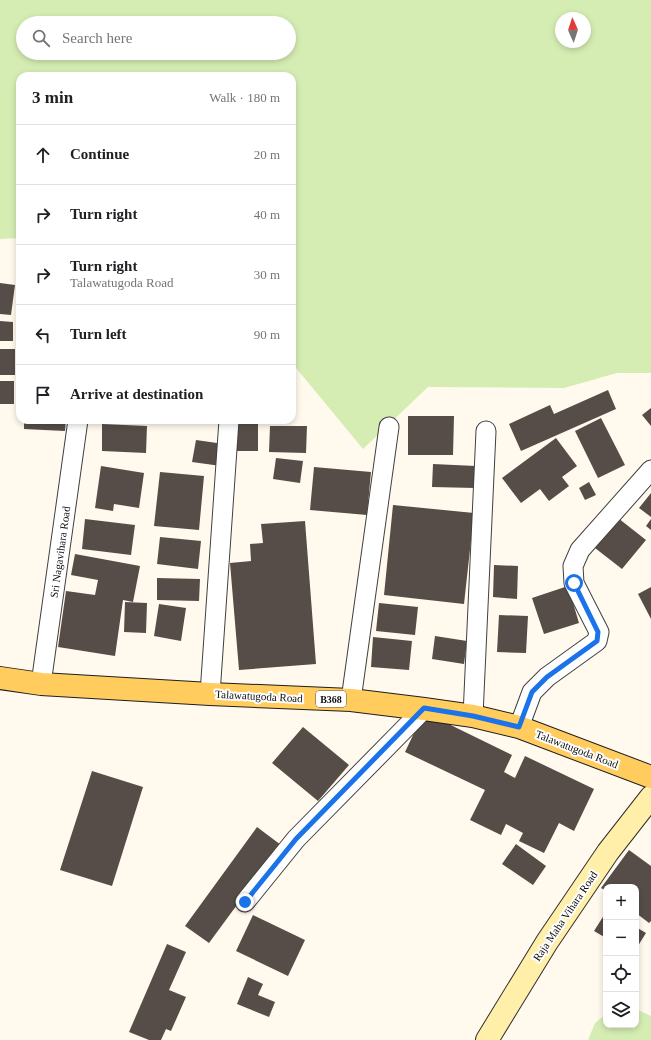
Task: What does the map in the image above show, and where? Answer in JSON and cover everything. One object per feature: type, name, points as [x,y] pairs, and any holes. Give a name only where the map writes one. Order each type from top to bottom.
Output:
[{"type":"main road","name":"Talawatugoda Road","points":[[0,678],[41,684],[210,694],[351,700],[424,708],[473,716],[519,727],[651,777]]},
{"type":"street","name":"Sri Nagavihara Road","points":[[41,684],[77,424]]},
{"type":"street","points":[[210,694],[229,424]]},
{"type":"street","points":[[351,700],[389,427]]},
{"type":"street","points":[[473,716],[486,431]]},
{"type":"street","points":[[519,727],[532,692],[547,677],[597,641],[598,632],[574,583],[573,566],[580,550],[651,470]]},
{"type":"street","points":[[245,902],[296,839],[424,708]]},
{"type":"street","name":"Raja Maha Vihara Road","points":[[486,1040],[551,936],[608,852],[651,797]]},
{"type":"green space","points":[[0,0],[651,0],[651,373],[617,373],[564,388],[428,387],[363,449],[296,368],[296,72],[16,72],[16,238],[0,239]]},
{"type":"green space","points":[[639,1010],[651,1016],[651,1040],[588,1040],[595,1023],[603,1016],[603,1028],[639,1028]]},
{"type":"building","points":[[0,283],[15,285],[11,315],[0,314]]},
{"type":"building","points":[[0,321],[13,322],[13,341],[0,341]]},
{"type":"building","points":[[0,349],[15,349],[15,375],[0,375]]},
{"type":"building","points":[[0,381],[14,381],[14,404],[0,404]]},
{"type":"building","points":[[608,390],[616,409],[521,451],[509,424],[550,405],[554,414]]},
{"type":"building","points":[[651,408],[651,426],[642,415]]},
{"type":"building","points":[[408,416],[454,416],[453,455],[408,455]]},
{"type":"building","points":[[601,418],[625,465],[598,478],[575,431]]},
{"type":"building","points":[[24,424],[66,424],[65,431],[24,429]]},
{"type":"building","points":[[102,424],[147,426],[146,453],[102,451]]},
{"type":"building","points":[[235,424],[258,424],[258,451],[235,451]]},
{"type":"building","points":[[270,426],[307,426],[306,453],[269,452]]},
{"type":"building","points":[[556,438],[577,466],[562,477],[569,486],[549,501],[540,489],[521,503],[502,478]]},
{"type":"building","points":[[196,440],[224,444],[221,466],[192,462]]},
{"type":"building","points":[[276,458],[303,461],[300,483],[273,479]]},
{"type":"building","points":[[433,464],[476,466],[475,488],[432,487]]},
{"type":"building","points":[[101,466],[144,473],[139,508],[114,504],[113,511],[95,508]]},
{"type":"building","points":[[314,467],[371,472],[367,515],[310,510]]},
{"type":"building","points":[[160,472],[204,476],[199,530],[154,526]]},
{"type":"building","points":[[589,482],[596,495],[585,500],[579,488]]},
{"type":"building","points":[[651,493],[651,517],[639,508]]},
{"type":"building","points":[[393,505],[474,513],[464,604],[384,595]]},
{"type":"building","points":[[618,518],[646,540],[622,569],[595,548]]},
{"type":"building","points":[[85,519],[135,525],[131,555],[82,549]]},
{"type":"building","points":[[651,519],[651,530],[646,526]]},
{"type":"building","points":[[305,521],[316,664],[239,670],[230,563],[251,561],[250,544],[263,543],[261,524]]},
{"type":"building","points":[[160,537],[201,541],[198,569],[157,564]]},
{"type":"building","points":[[75,554],[140,566],[133,602],[123,600],[115,656],[58,647],[66,591],[95,595],[98,580],[71,575]]},
{"type":"building","points":[[494,565],[518,566],[517,599],[493,597]]},
{"type":"building","points":[[157,578],[200,579],[199,601],[157,600]]},
{"type":"building","points":[[568,586],[579,623],[544,634],[532,598]]},
{"type":"building","points":[[651,587],[651,619],[638,594]]},
{"type":"building","points":[[125,602],[147,603],[146,633],[124,632]]},
{"type":"building","points":[[379,603],[418,607],[415,635],[376,631]]},
{"type":"building","points":[[159,604],[186,608],[181,641],[154,636]]},
{"type":"building","points":[[499,615],[528,616],[526,653],[497,652]]},
{"type":"building","points":[[435,636],[467,641],[464,664],[432,659]]},
{"type":"building","points":[[373,637],[412,641],[409,670],[371,667]]},
{"type":"building","points":[[424,712],[512,755],[504,772],[515,778],[525,756],[594,789],[574,831],[559,823],[544,853],[519,841],[523,833],[506,824],[501,835],[470,820],[485,790],[405,752]]},
{"type":"building","points":[[303,727],[349,765],[318,801],[272,763]]},
{"type":"building","points":[[92,771],[143,787],[112,886],[60,870]]},
{"type":"building","points":[[257,827],[281,845],[209,943],[185,926]]},
{"type":"building","points":[[516,844],[546,866],[533,885],[502,864]]},
{"type":"building","points":[[629,850],[651,866],[651,921],[649,923],[639,915],[639,884],[604,884]]},
{"type":"building","points":[[253,915],[305,940],[288,976],[236,951]]},
{"type":"building","points":[[603,917],[603,936],[594,931]]},
{"type":"building","points":[[639,929],[646,933],[639,944]]},
{"type":"building","points":[[167,944],[186,952],[169,990],[186,997],[171,1031],[166,1029],[161,1040],[149,1040],[129,1032]]},
{"type":"building","points":[[248,977],[263,984],[258,995],[275,1002],[269,1017],[237,1004]]},
{"type":"route","points":[[245,902],[296,839],[424,708],[473,716],[519,727],[532,692],[547,677],[597,641],[598,632],[574,583]]}]
